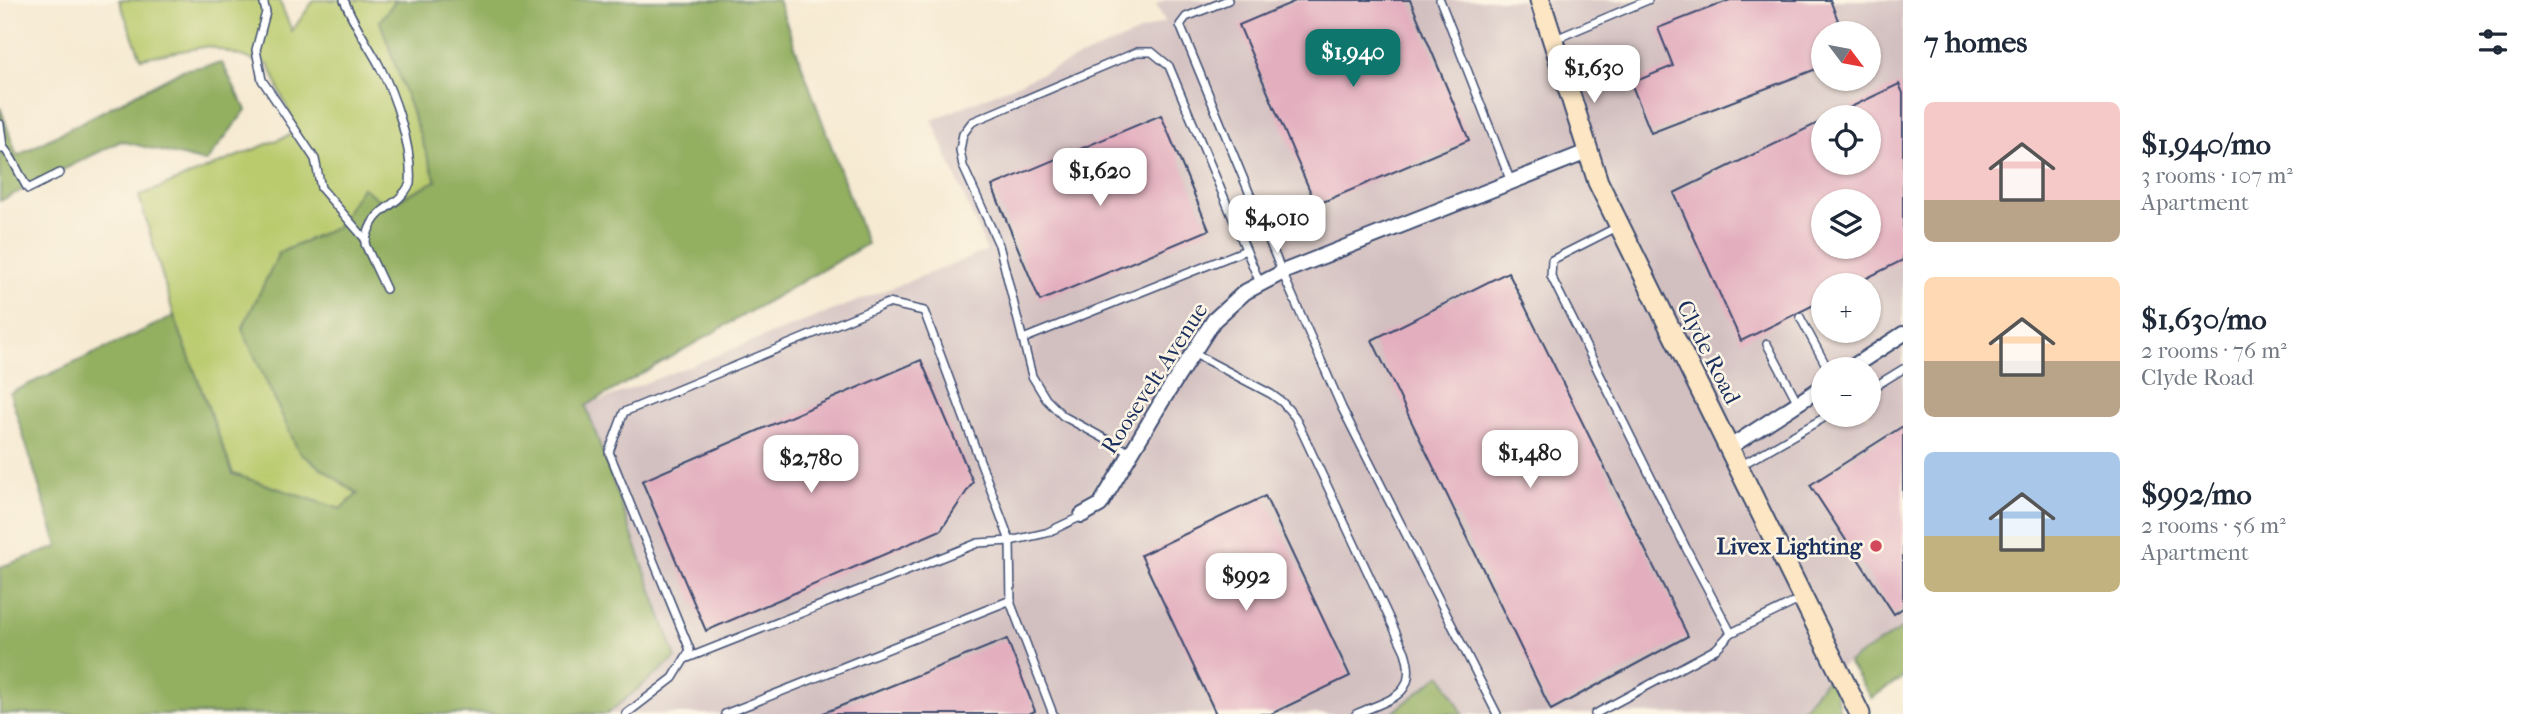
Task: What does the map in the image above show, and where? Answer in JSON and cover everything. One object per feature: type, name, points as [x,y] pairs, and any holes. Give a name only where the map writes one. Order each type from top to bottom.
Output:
[{"type":"street","name":"Clyde Road","points":[[1540,0],[1598,182],[1860,714]]},
{"type":"street","name":"Roosevelt Avenue","points":[[1082,515],[1100,505],[1214,320],[1245,292],[1282,272],[1587,152]]},
{"type":"street","points":[[1868,357],[1903,334]]},
{"type":"street","points":[[1730,447],[1811,394]]},
{"type":"lane","points":[[263,0],[266,12],[256,50],[262,80],[315,159],[321,188],[366,240]]},
{"type":"lane","points":[[344,0],[380,66],[407,146],[410,174],[407,190],[373,218],[365,244],[386,289]]},
{"type":"lane","points":[[1228,0],[1186,16],[1181,25],[1282,272],[1342,408],[1497,714]]},
{"type":"lane","points":[[1440,0],[1511,182]]},
{"type":"lane","points":[[1553,41],[1648,0]]},
{"type":"lane","points":[[1131,453],[1063,415],[1045,399],[1032,376],[999,244],[963,166],[960,150],[963,134],[972,121],[1137,52],[1152,52],[1169,66],[1260,284]]},
{"type":"lane","points":[[0,124],[2,148],[12,157],[28,189],[60,173]]},
{"type":"lane","points":[[1620,226],[1552,260],[1551,276],[1731,634]]},
{"type":"lane","points":[[1023,339],[1246,250]]},
{"type":"lane","points":[[626,714],[673,678],[690,650],[609,452],[624,412],[888,303],[924,311],[1010,541],[1011,600],[1053,714]]},
{"type":"lane","points":[[1800,317],[1822,357]]},
{"type":"lane","points":[[1768,344],[1798,403]]},
{"type":"lane","points":[[1193,353],[1271,394],[1295,417],[1405,652],[1410,677],[1401,693],[1356,714]]},
{"type":"lane","points":[[1881,383],[1903,369]]},
{"type":"lane","points":[[1740,467],[1811,426]]},
{"type":"lane","points":[[684,660],[978,543],[1010,541],[1046,533],[1082,515]]},
{"type":"lane","points":[[1595,714],[1716,649],[1731,634],[1804,597]]},
{"type":"lane","points":[[725,714],[1011,600]]},
{"type":"shaded area","points":[[1165,0],[1903,0],[1903,628],[1832,672],[1798,714],[1463,714],[1440,675],[1391,714],[607,714],[675,658],[586,406],[987,251],[932,120],[1165,21],[1156,4]]},
{"type":"green space","points":[[119,0],[279,0],[292,31],[314,0],[396,0],[380,21],[437,181],[386,205],[362,188],[337,227],[279,253],[299,452],[358,494],[340,509],[233,474],[174,316],[139,196],[297,132],[269,65],[209,46],[141,58]]},
{"type":"green space","points":[[396,0],[778,0],[867,244],[586,406],[676,658],[607,714],[0,714],[0,567],[58,547],[10,393],[174,316],[233,474],[340,509],[358,494],[299,452],[242,329],[279,253],[337,227],[362,187],[386,205],[436,181],[380,21]]},
{"type":"green space","points":[[222,63],[246,110],[206,162],[121,141],[0,201],[0,107],[17,156],[182,70]]},
{"type":"green space","points":[[1903,628],[1903,677],[1871,698],[1848,662]]},
{"type":"green space","points":[[1832,672],[1840,714],[1798,714]]},
{"type":"green space","points":[[1441,674],[1463,714],[1391,714]]},
{"type":"building","points":[[1298,0],[1410,0],[1469,140],[1316,205],[1239,25]]},
{"type":"building","points":[[1730,0],[1830,0],[1838,21],[1811,21],[1811,71],[1651,133],[1631,83],[1673,66],[1658,28]]},
{"type":"building","points":[[1899,84],[1903,93],[1903,260],[1877,273],[1811,273],[1811,306],[1741,341],[1674,193],[1811,126],[1811,175],[1881,175],[1881,105],[1855,105]]},
{"type":"building","points":[[1161,115],[1209,230],[1040,301],[992,186]]},
{"type":"building","points":[[1508,272],[1688,636],[1551,710],[1372,340]]},
{"type":"building","points":[[921,360],[973,482],[941,530],[706,631],[642,481]]},
{"type":"building","name":"Livex Lighting","points":[[1903,426],[1903,608],[1894,614],[1810,485]]},
{"type":"building","points":[[1265,496],[1350,676],[1271,714],[1216,714],[1141,555]]},
{"type":"building","points":[[1007,639],[1035,711],[1029,714],[821,714]]},
{"type":"place","name":"Livex Lighting","points":[[1876,546]]}]
